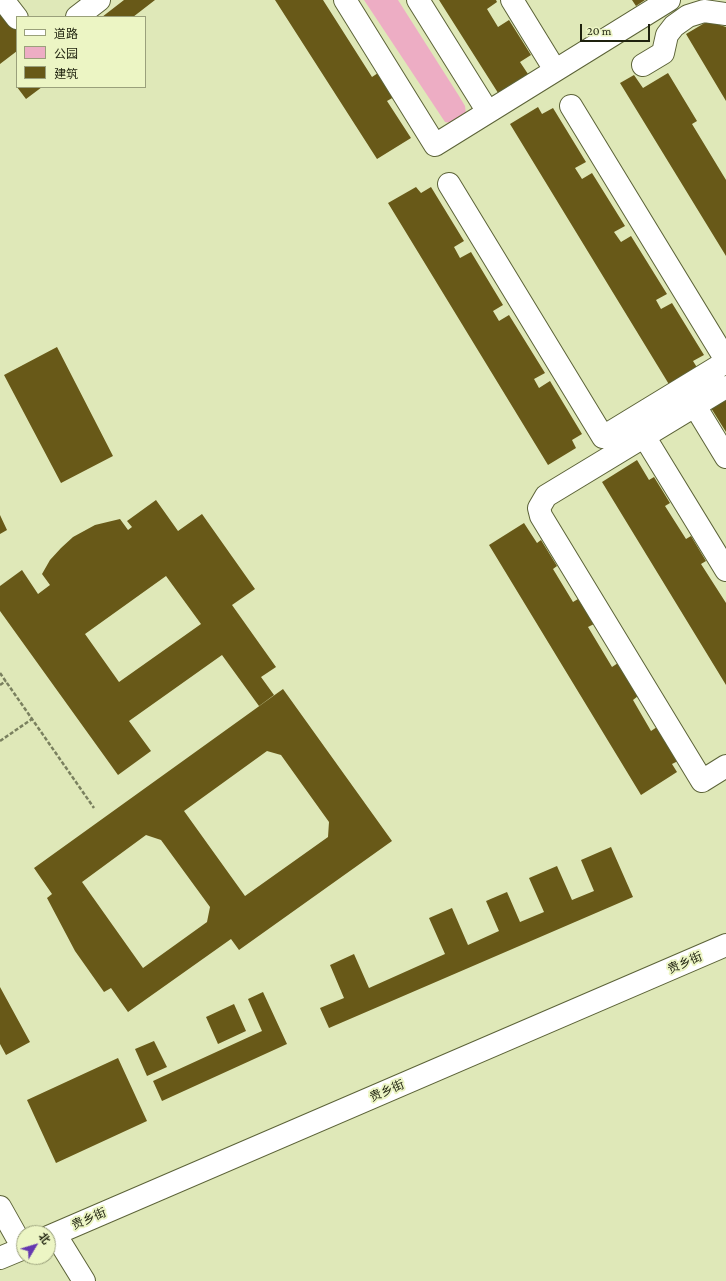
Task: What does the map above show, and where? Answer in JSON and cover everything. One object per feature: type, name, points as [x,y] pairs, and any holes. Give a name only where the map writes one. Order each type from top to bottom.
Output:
[{"type":"street","points":[[3,0],[16,17]]},
{"type":"street","points":[[78,16],[99,0]]},
{"type":"street","points":[[345,0],[435,145],[669,0]]},
{"type":"street","points":[[418,0],[488,112]]},
{"type":"street","points":[[512,0],[555,70]]},
{"type":"street","points":[[643,65],[663,53],[667,36],[671,30],[688,16],[704,11],[726,14]]},
{"type":"street","points":[[449,184],[604,437],[726,361],[571,106]]},
{"type":"street","points":[[726,386],[546,496],[539,508],[541,516],[702,781],[726,766]]},
{"type":"street","points":[[694,406],[726,457]]},
{"type":"street","points":[[644,436],[726,570]]},
{"type":"street","name":"贵乡街","points":[[56,1234],[726,945]]},
{"type":"street","points":[[0,1207],[16,1236]]},
{"type":"street","points":[[56,1242],[84,1281]]},
{"type":"street","points":[[0,1258],[16,1251]]},
{"type":"path","points":[[0,673],[94,808]]},
{"type":"path","points":[[0,685],[6,681]]},
{"type":"path","points":[[0,741],[32,719]]},
{"type":"green space","points":[[364,0],[398,0],[465,106],[466,114],[451,123],[445,122]]},
{"type":"building","points":[[124,0],[155,0],[134,16],[103,16]]},
{"type":"building","points":[[275,0],[323,0],[372,77],[378,73],[394,97],[387,101],[411,138],[377,159]]},
{"type":"building","points":[[439,0],[496,0],[497,2],[487,9],[498,27],[509,20],[531,55],[520,62],[530,77],[500,96]]},
{"type":"building","points":[[632,0],[645,0],[636,6]]},
{"type":"building","points":[[0,6],[16,27],[16,52],[0,64]]},
{"type":"building","points":[[708,21],[726,27],[726,101],[686,34]]},
{"type":"building","points":[[668,73],[697,121],[692,124],[726,180],[726,256],[620,83],[634,75],[643,88]]},
{"type":"building","points":[[18,88],[41,88],[26,99]]},
{"type":"building","points":[[538,107],[542,114],[553,108],[586,162],[575,168],[582,179],[592,173],[625,226],[614,232],[621,242],[631,236],[667,294],[656,300],[661,309],[672,303],[704,355],[693,361],[698,369],[670,386],[510,124]]},
{"type":"building","points":[[416,187],[421,193],[431,187],[464,241],[454,247],[460,258],[471,252],[503,305],[493,311],[499,321],[509,315],[545,373],[534,379],[539,388],[550,381],[582,434],[572,440],[576,448],[548,465],[388,203]]},
{"type":"building","points":[[57,347],[113,456],[61,483],[4,375]]},
{"type":"building","points":[[726,399],[726,432],[711,408]]},
{"type":"building","points":[[637,460],[649,480],[654,477],[670,503],[665,506],[686,539],[691,536],[706,561],[701,564],[726,603],[726,685],[602,482]]},
{"type":"building","points":[[156,500],[178,531],[202,514],[255,589],[232,605],[276,667],[261,677],[274,695],[259,706],[222,655],[129,721],[151,751],[118,775],[0,611],[0,586],[22,570],[38,594],[50,585],[42,574],[50,560],[73,537],[95,525],[120,519],[128,530],[132,527],[127,521]],"holes":[[[166,576],[201,624],[119,682],[85,634]]]},
{"type":"building","points":[[0,515],[7,530],[0,534]]},
{"type":"building","points":[[524,523],[537,543],[541,540],[557,566],[553,569],[573,602],[578,599],[594,624],[588,627],[612,667],[618,663],[638,696],[633,700],[651,731],[657,727],[678,761],[672,764],[677,772],[641,795],[489,545]]},
{"type":"building","points":[[283,689],[392,841],[239,950],[231,939],[128,1012],[111,988],[104,992],[75,951],[47,898],[52,894],[34,868]],"holes":[[[267,751],[281,755],[329,822],[328,837],[245,896],[184,811]],[[146,835],[161,840],[210,907],[207,922],[143,968],[82,882]]]},
{"type":"building","points":[[611,847],[633,897],[329,1028],[320,1008],[344,998],[330,965],[354,954],[369,988],[445,954],[429,918],[452,908],[468,945],[499,931],[486,901],[507,892],[520,922],[544,912],[529,878],[557,866],[572,900],[594,891],[581,860]]},
{"type":"building","points":[[0,987],[30,1042],[6,1055],[0,1044]]},
{"type":"building","points":[[263,992],[287,1044],[162,1101],[153,1081],[262,1031],[248,999]]},
{"type":"building","points":[[234,1004],[246,1031],[218,1044],[206,1017]]},
{"type":"building","points":[[154,1041],[167,1067],[147,1076],[135,1049]]},
{"type":"building","points":[[118,1058],[147,1121],[56,1163],[27,1100]]}]
